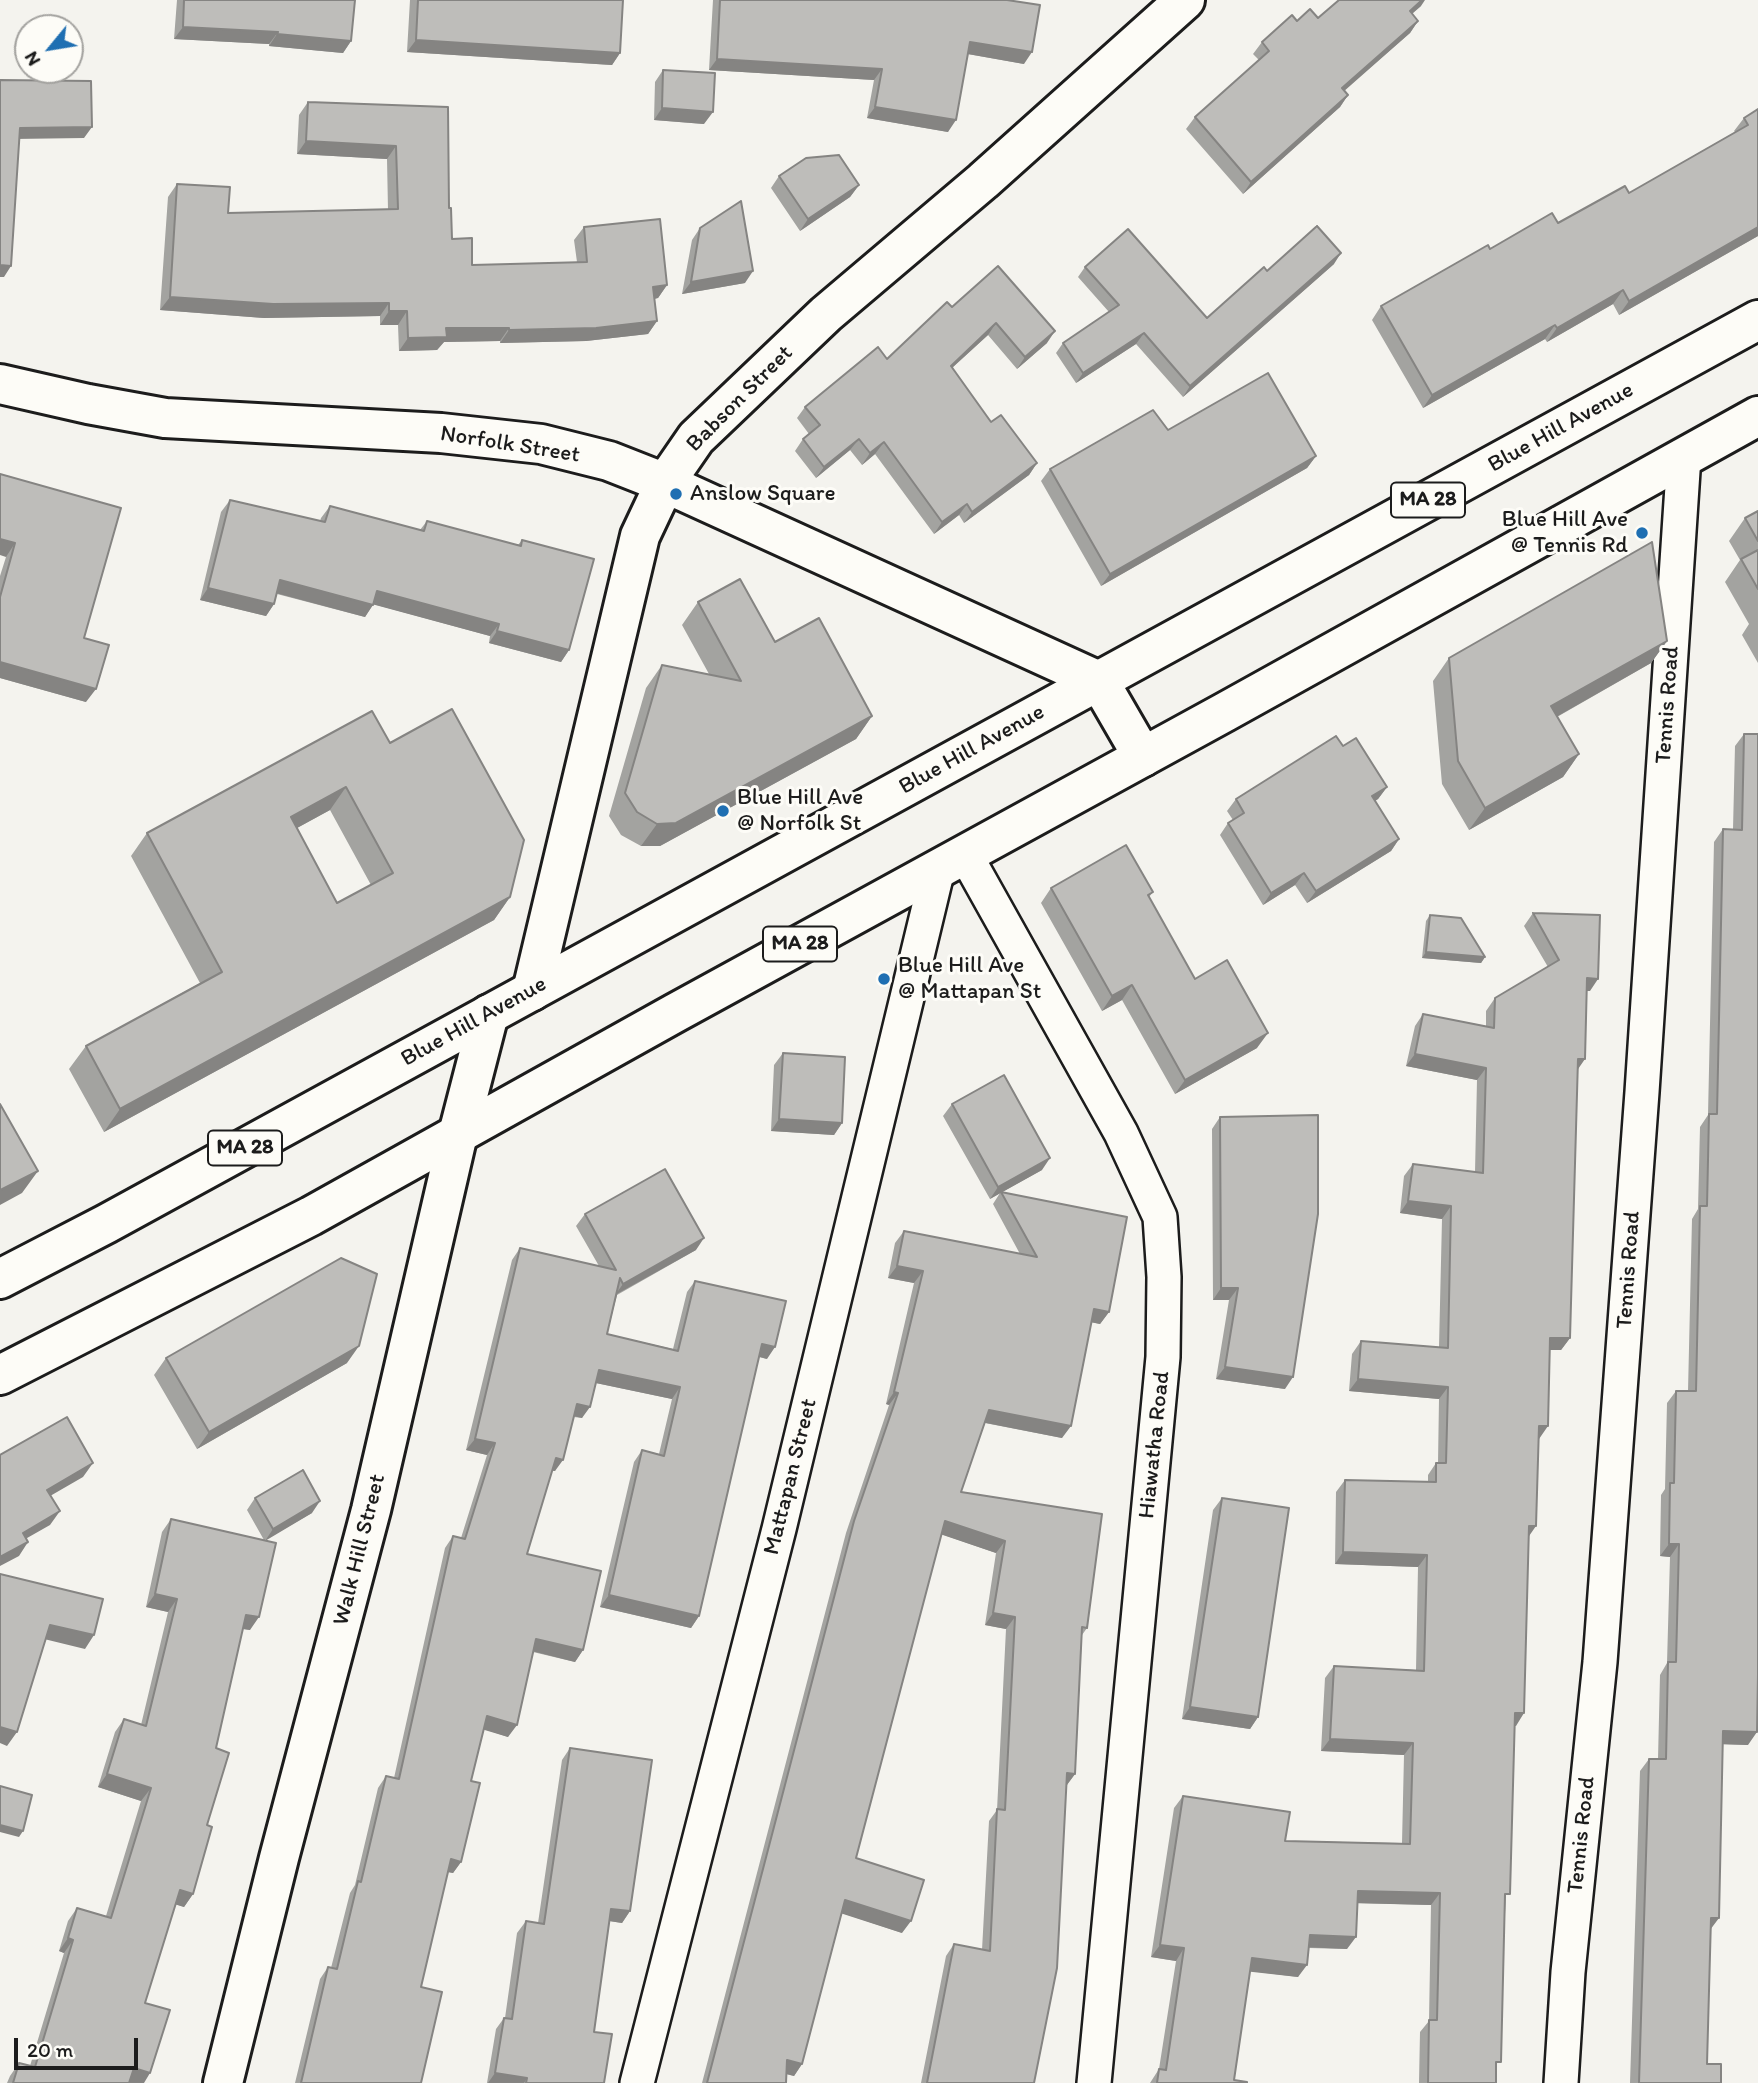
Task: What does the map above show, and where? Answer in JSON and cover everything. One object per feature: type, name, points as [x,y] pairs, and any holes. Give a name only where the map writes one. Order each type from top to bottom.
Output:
[{"type":"main road","name":"Babson Street","points":[[532,991],[640,536],[665,482],[696,438],[826,314],[993,172],[1171,4]]},
{"type":"main road","name":"Blue Hill Avenue","points":[[0,1279],[106,1224],[1758,320]]},
{"type":"main road","name":"Norfolk Street","points":[[0,384],[165,418],[441,433],[541,444],[609,461],[665,482],[1098,681]]},
{"type":"main road","name":"MA 28","points":[[0,1375],[284,1231],[1758,416]]},
{"type":"main road","points":[[1098,681],[1143,757]]},
{"type":"main road","name":"Walk Hill Street","points":[[223,2083],[371,1510],[458,1134],[489,1014]]},
{"type":"street","name":"Tennis Road","points":[[1561,2083],[1568,1972],[1600,1662],[1640,1120],[1684,456]]},
{"type":"street","name":"Mattapan Street","points":[[637,2083],[951,862]]},
{"type":"street","name":"Hiawatha Road","points":[[951,862],[1121,1133],[1160,1217],[1164,1277],[1163,1357],[1094,2083]]},
{"type":"building","points":[[184,0],[355,0],[351,41],[277,34],[278,32],[183,27]]},
{"type":"building","points":[[418,0],[623,0],[620,53],[416,40]]},
{"type":"building","points":[[720,0],[1007,0],[1040,5],[1032,52],[970,42],[956,120],[875,107],[882,69],[717,59]]},
{"type":"building","points":[[1339,0],[1422,0],[1410,11],[1418,21],[1342,88],[1348,95],[1251,182],[1195,117],[1269,51],[1262,42],[1292,15],[1297,21],[1310,9],[1318,18]]},
{"type":"building","points":[[663,70],[715,73],[713,112],[662,108]]},
{"type":"building","points":[[0,80],[14,80],[14,84],[84,84],[84,81],[91,81],[92,127],[20,128],[11,266],[0,265]]},
{"type":"building","points":[[308,102],[448,107],[452,239],[472,238],[472,265],[587,262],[584,227],[660,219],[667,285],[653,287],[657,321],[596,328],[446,328],[447,337],[408,338],[407,311],[389,311],[389,303],[273,304],[170,297],[177,184],[230,187],[228,213],[398,209],[396,146],[306,141]]},
{"type":"building","points":[[1758,109],[1758,227],[1629,301],[1623,290],[1432,395],[1381,306],[1488,245],[1490,249],[1552,213],[1558,223],[1625,186],[1629,193],[1748,125],[1744,118]]},
{"type":"building","points":[[839,155],[859,185],[808,219],[779,176],[806,158]]},
{"type":"building","points":[[741,201],[753,271],[691,282],[700,228]]},
{"type":"building","points":[[1317,226],[1341,253],[1190,386],[1144,333],[1083,373],[1063,343],[1119,305],[1085,267],[1128,229],[1207,318],[1264,267],[1267,271]]},
{"type":"building","points":[[998,266],[1055,331],[1025,357],[996,323],[951,366],[991,422],[1001,415],[1037,463],[972,512],[967,504],[942,522],[884,442],[870,453],[859,439],[824,467],[803,439],[820,425],[805,407],[878,347],[887,359],[947,302],[952,307]]},
{"type":"building","points":[[1268,373],[1316,456],[1110,574],[1050,469],[1153,410],[1168,430]]},
{"type":"building","points":[[0,474],[121,508],[84,638],[109,645],[96,689],[0,662],[0,597],[15,543],[0,539]]},
{"type":"building","points":[[230,500],[325,522],[330,506],[424,531],[427,521],[521,546],[522,540],[594,559],[569,650],[497,631],[499,624],[377,591],[373,605],[280,580],[274,604],[208,588]]},
{"type":"building","points":[[1758,511],[1758,541],[1745,518]]},
{"type":"building","points":[[1652,542],[1667,641],[1551,706],[1579,754],[1485,808],[1458,761],[1449,658]]},
{"type":"building","points":[[1758,550],[1758,589],[1741,559]]},
{"type":"building","points":[[740,579],[775,642],[819,618],[872,716],[676,823],[657,824],[637,812],[625,793],[662,665],[741,681],[698,602]]},
{"type":"building","points":[[452,709],[524,840],[510,897],[120,1109],[86,1046],[222,972],[147,833],[372,711],[390,743]],"holes":[[[346,787],[393,873],[337,903],[291,817]]]},
{"type":"building","points":[[1744,734],[1758,734],[1757,1732],[1723,1731],[1719,1918],[1711,1918],[1707,2064],[1721,2064],[1721,2083],[1639,2083],[1649,1759],[1666,1759],[1668,1662],[1676,1662],[1679,1544],[1669,1544],[1670,1483],[1674,1483],[1676,1391],[1696,1391],[1700,1206],[1707,1206],[1709,1114],[1717,1114],[1723,829],[1742,830]]},
{"type":"building","points":[[1336,736],[1343,746],[1356,738],[1387,787],[1372,796],[1399,839],[1316,891],[1304,873],[1271,893],[1228,823],[1244,813],[1236,799]]},
{"type":"building","points":[[1126,845],[1153,892],[1148,895],[1195,979],[1227,960],[1268,1033],[1185,1080],[1132,985],[1112,996],[1051,888]]},
{"type":"building","points":[[1533,913],[1600,915],[1598,979],[1587,978],[1585,1059],[1578,1059],[1570,1338],[1550,1338],[1548,1426],[1539,1426],[1536,1526],[1529,1526],[1524,1713],[1515,1713],[1510,1894],[1505,1894],[1501,2062],[1496,2062],[1496,2083],[1428,2083],[1429,2020],[1437,2020],[1440,1893],[1358,1891],[1356,1937],[1310,1935],[1307,1965],[1252,1958],[1234,2080],[1247,2083],[1157,2083],[1159,2069],[1166,2070],[1184,1948],[1160,1945],[1183,1796],[1290,1812],[1285,1841],[1410,1844],[1413,1743],[1330,1739],[1334,1666],[1424,1671],[1427,1555],[1343,1552],[1345,1480],[1436,1482],[1436,1463],[1446,1463],[1448,1387],[1358,1379],[1361,1341],[1448,1348],[1451,1206],[1408,1201],[1413,1164],[1483,1173],[1486,1068],[1415,1054],[1423,1014],[1494,1028],[1495,998],[1559,960]]},
{"type":"building","points":[[1430,915],[1461,918],[1485,957],[1426,952]]},
{"type":"building","points":[[783,1053],[845,1057],[842,1123],[779,1119]]},
{"type":"building","points":[[1004,1075],[1050,1158],[998,1187],[952,1104]]},
{"type":"building","points":[[0,1104],[38,1171],[0,1190]]},
{"type":"building","points":[[1318,1115],[1318,1214],[1293,1377],[1225,1367],[1238,1288],[1221,1288],[1220,1117]]},
{"type":"building","points":[[665,1169],[704,1238],[623,1284],[620,1278],[607,1334],[678,1351],[695,1281],[786,1301],[775,1347],[762,1344],[699,1616],[609,1595],[642,1450],[664,1456],[680,1387],[599,1370],[590,1407],[577,1404],[563,1460],[556,1458],[527,1554],[601,1571],[583,1650],[536,1639],[517,1725],[487,1716],[471,1781],[480,1783],[461,1862],[451,1859],[421,1987],[442,1992],[421,2083],[301,2083],[328,1967],[337,1969],[386,1776],[399,1779],[453,1536],[465,1539],[495,1443],[475,1439],[520,1248],[616,1270],[585,1214]]},
{"type":"building","points":[[1001,1192],[1127,1217],[1109,1312],[1094,1309],[1071,1426],[989,1410],[961,1492],[1102,1514],[1087,1628],[1082,1627],[1075,1774],[1067,1773],[1057,1968],[1034,2083],[927,2083],[954,1944],[990,1951],[997,1809],[1005,1810],[1015,1617],[993,1613],[1005,1541],[945,1521],[856,1858],[924,1880],[911,1921],[845,1900],[802,2064],[787,2060],[786,2083],[707,2083],[854,1521],[898,1393],[894,1392],[923,1271],[897,1266],[904,1231],[1037,1257]]},
{"type":"building","points":[[341,1258],[377,1274],[359,1346],[209,1432],[166,1358]]},
{"type":"building","points":[[67,1417],[93,1463],[47,1490],[60,1511],[23,1533],[28,1542],[0,1557],[0,1455]]},
{"type":"building","points":[[303,1470],[320,1501],[273,1529],[255,1498]]},
{"type":"building","points":[[1222,1498],[1289,1508],[1258,1717],[1190,1707]]},
{"type":"building","points":[[171,1519],[276,1543],[259,1617],[246,1615],[216,1748],[229,1753],[207,1825],[212,1827],[193,1894],[180,1890],[145,2003],[170,2010],[150,2073],[134,2068],[129,2083],[13,2083],[19,2063],[35,2067],[73,1940],[68,1938],[77,1908],[111,1918],[151,1788],[107,1774],[124,1719],[146,1726],[177,1599],[155,1594]]},
{"type":"building","points":[[0,1574],[103,1599],[94,1635],[50,1625],[17,1732],[0,1727]]},
{"type":"building","points":[[570,1748],[652,1760],[630,1911],[611,1909],[594,2032],[612,2034],[604,2083],[526,2083],[527,2078],[495,2073],[504,2018],[512,2019],[526,1921],[544,1924]]},
{"type":"building","points":[[0,1786],[32,1795],[23,1831],[0,1825]]},
{"type":"place","name":"Anslow Square","points":[[676,494]]},
{"type":"place","name":"Blue Hill Ave @ Tennis Rd","points":[[1642,533]]},
{"type":"place","name":"Blue Hill Ave @ Norfolk St","points":[[723,811]]},
{"type":"place","name":"Blue Hill Ave @ Mattapan St","points":[[884,979]]}]
